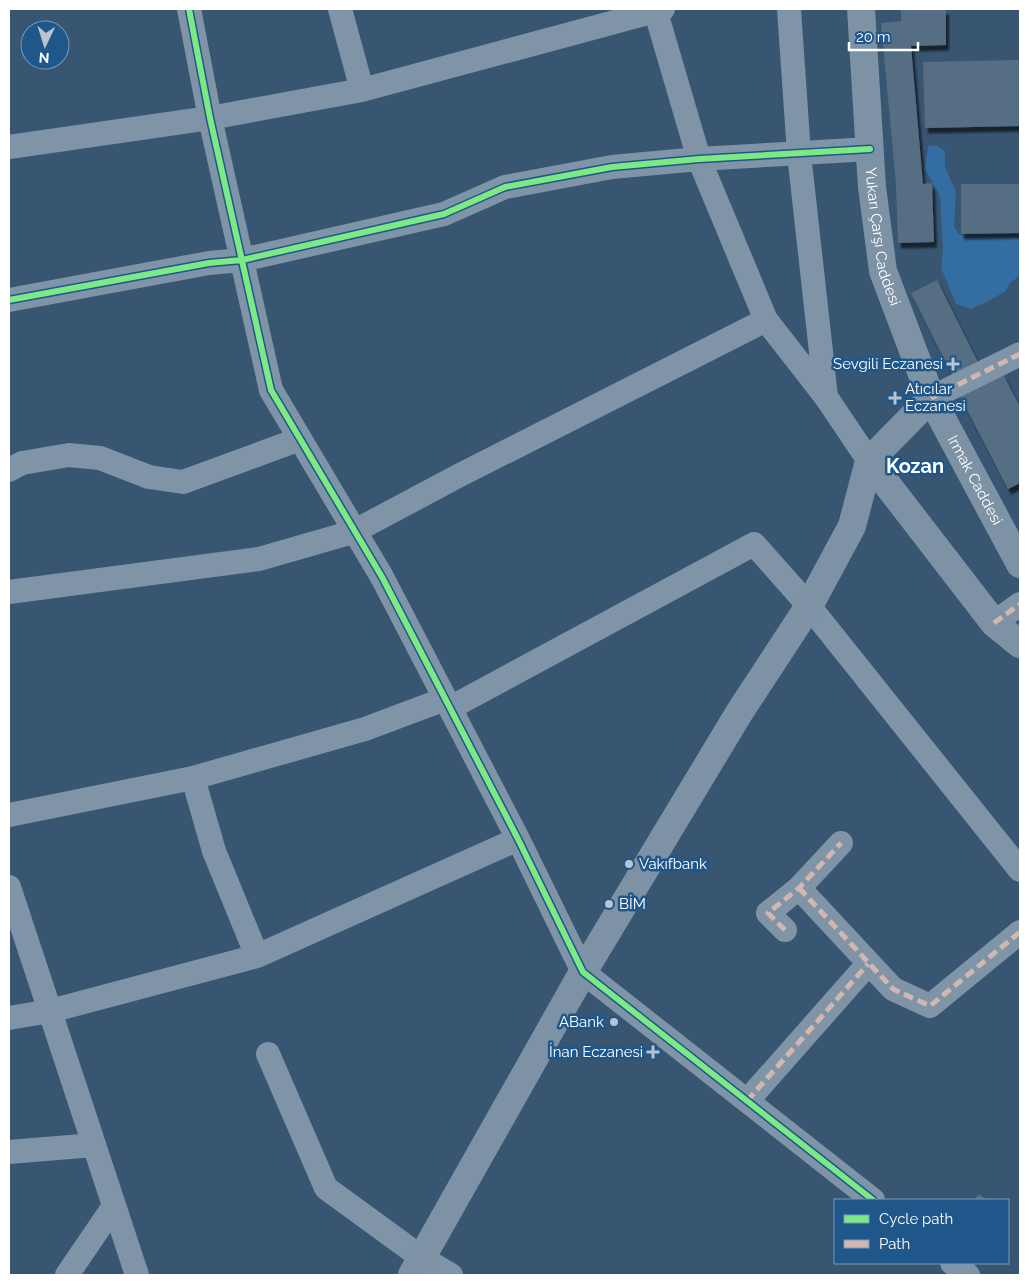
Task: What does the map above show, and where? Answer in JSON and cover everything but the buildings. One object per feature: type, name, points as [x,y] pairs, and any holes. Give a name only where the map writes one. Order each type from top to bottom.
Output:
[{"type":"main road","name":"Yukarı Çarşı Caddesi","points":[[861,9],[877,235],[883,271],[932,398]]},
{"type":"main road","points":[[417,1267],[583,972],[739,713],[809,606],[852,526],[869,461],[932,398]]},
{"type":"main road","name":"Irmak Caddesi","points":[[932,398],[1020,564]]},
{"type":"main road","points":[[869,461],[994,623],[1020,644]]},
{"type":"street","points":[[189,9],[210,118],[271,390],[353,532],[382,577],[518,840],[583,972],[872,1199]]},
{"type":"street","points":[[340,9],[362,90]]},
{"type":"street","points":[[789,9],[800,154],[826,396]]},
{"type":"street","points":[[9,147],[210,118],[362,90],[658,10],[698,159],[766,320],[826,396],[869,461]]},
{"type":"street","points":[[9,300],[209,263],[242,260],[444,214],[505,187],[612,167],[698,159],[870,149]]},
{"type":"street","points":[[9,592],[259,559],[353,532],[460,475],[766,320]]},
{"type":"street","points":[[932,398],[1020,354]]},
{"type":"street","points":[[9,470],[22,464],[69,455],[100,458],[149,477],[183,482],[300,439]]},
{"type":"street","points":[[9,815],[193,778],[447,704],[754,544],[809,606],[1020,870]]},
{"type":"street","points":[[994,623],[1020,604]]},
{"type":"street","points":[[193,778],[214,851],[257,956]]},
{"type":"street","points":[[9,1018],[50,1011],[257,956],[518,840]]},
{"type":"street","points":[[786,930],[768,913],[799,888],[841,843]]},
{"type":"street","points":[[9,886],[137,1275]]},
{"type":"street","points":[[799,888],[868,964],[894,989],[930,1006],[1020,932]]},
{"type":"street","points":[[747,1101],[868,964]]},
{"type":"street","points":[[268,1054],[326,1188],[417,1267],[451,1275]]},
{"type":"street","points":[[9,1152],[94,1145]]},
{"type":"street","points":[[67,1275],[114,1206]]},
{"type":"street","points":[[953,1264],[968,1275]]},
{"type":"shaded area","points":[[936,145],[945,151],[945,167],[956,192],[954,227],[959,234],[966,237],[1020,237],[1020,275],[1009,284],[1006,291],[971,309],[956,304],[941,268],[943,250],[940,196],[925,169],[928,146]]},
{"type":"marked path","points":[[931,398],[1020,354]]},
{"type":"marked path","points":[[994,623],[1020,604]]},
{"type":"marked path","points":[[785,930],[768,913],[799,888],[841,843]]},
{"type":"marked path","points":[[799,888],[893,989],[930,1006],[1020,932]]},
{"type":"marked path","points":[[747,1101],[868,964]]},
{"type":"cycle path","points":[[189,9],[210,118],[271,390],[382,577],[518,839],[583,972],[872,1199]]},
{"type":"cycle path","points":[[9,300],[209,263],[242,260],[444,214],[505,187],[612,167],[699,159],[870,149]]},
{"type":"place","name":"Sevgili Eczanesi","points":[[953,364]]},
{"type":"place","name":"Atıcılar Eczanesi","points":[[895,398]]},
{"type":"place","name":"Vakıfbank","points":[[629,864]]},
{"type":"place","name":"BİM","points":[[609,904]]},
{"type":"place","name":"ABank","points":[[614,1022]]},
{"type":"place","name":"İnan Eczanesi","points":[[653,1052]]},
{"type":"district","name":"Kozan","points":[[915,466]]}]
